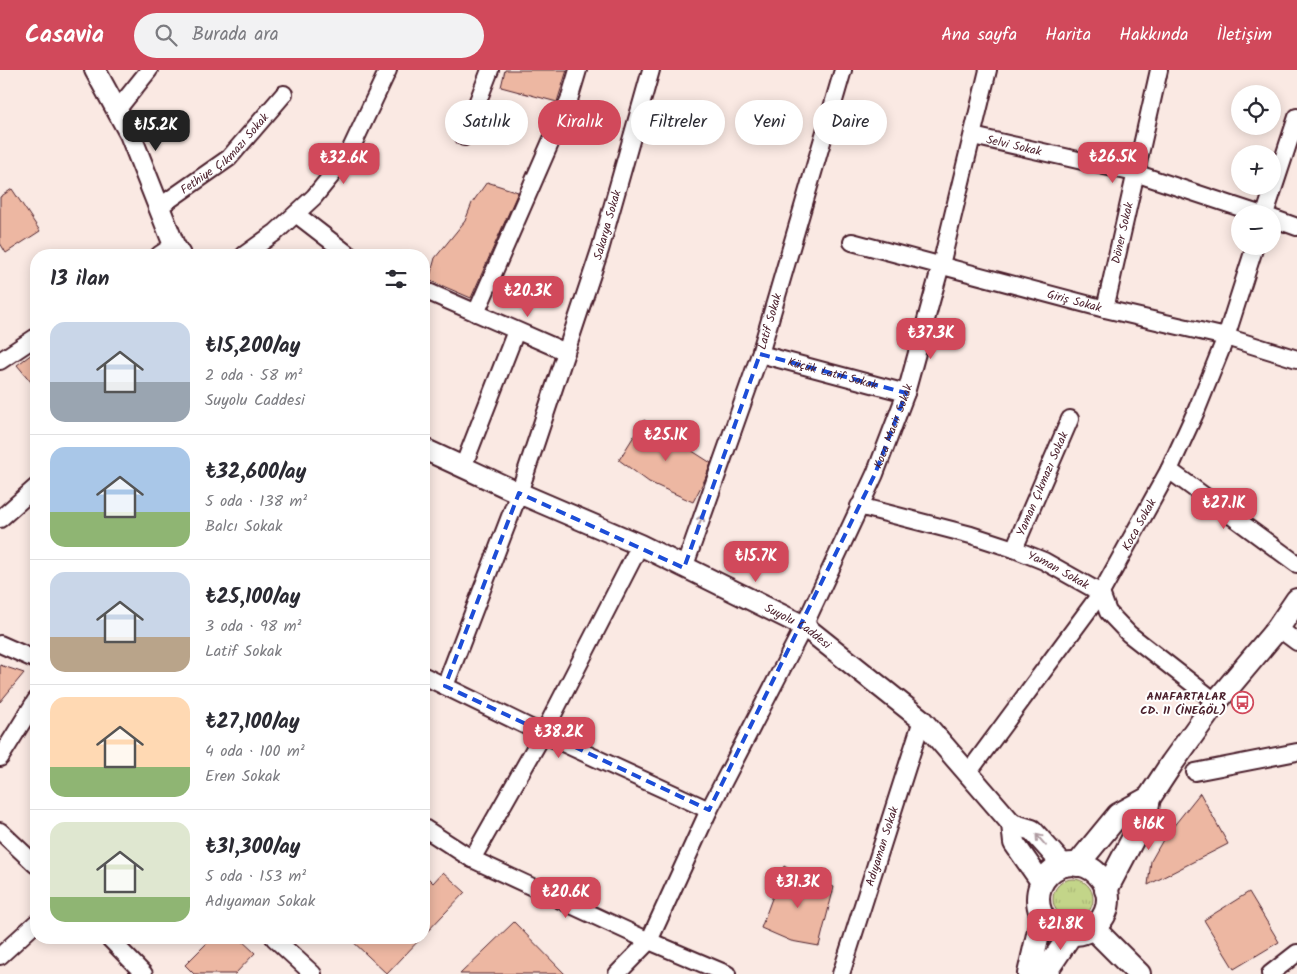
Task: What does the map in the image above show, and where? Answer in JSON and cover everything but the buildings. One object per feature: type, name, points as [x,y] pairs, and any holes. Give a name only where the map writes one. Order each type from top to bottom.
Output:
[{"type":"main road","points":[[1106,890],[1146,814],[1149,798],[1172,763],[1216,702],[1278,628],[1297,600]]},
{"type":"main road","points":[[1071,866],[1118,815],[1149,798]]},
{"type":"main road","points":[[1071,866],[1088,868],[1096,873],[1102,880],[1108,900],[1106,911],[1093,928],[1082,933],[1071,934],[1060,932],[1050,926],[1042,917],[1038,905],[1038,894],[1042,883],[1049,874],[1071,866]]},
{"type":"main road","points":[[1029,974],[1042,917]]},
{"type":"main road","points":[[1093,928],[1139,974]]},
{"type":"main road","points":[[1044,974],[1071,934]]},
{"type":"street","points":[[95,70],[130,134],[159,207],[170,249]]},
{"type":"street","points":[[117,110],[149,70]]},
{"type":"street","points":[[252,249],[276,232],[314,197],[348,155],[388,70]]},
{"type":"street","points":[[478,100],[490,70]]},
{"type":"street","points":[[476,313],[569,100],[578,70]]},
{"type":"street","name":"Sakarya Sokak","points":[[445,686],[520,493],[600,250],[651,70]]},
{"type":"street","name":"Latif Sokak","points":[[684,568],[760,354],[843,70]]},
{"type":"street","name":"Koca Macir Sokak","points":[[617,974],[649,940],[709,810],[804,626],[875,474],[906,393],[941,265],[988,70]]},
{"type":"street","name":"Döner Sokak","points":[[1105,309],[1158,70]]},
{"type":"street","name":"Fethiye Çıkmazı Sokak","points":[[159,207],[229,158],[284,94]]},
{"type":"street","points":[[1268,205],[1297,116]]},
{"type":"street","name":"Selvi Sokak","points":[[973,136],[1135,173],[1232,205]]},
{"type":"street","points":[[296,214],[341,249]]},
{"type":"street","points":[[1281,221],[1297,227]]},
{"type":"street","name":"Giriş Sokak","points":[[852,242],[1105,309],[1226,337],[1297,359]]},
{"type":"street","name":"Koca Sokak","points":[[968,773],[1101,593],[1169,470],[1197,409],[1226,337],[1251,255]]},
{"type":"street","points":[[430,293],[566,352]]},
{"type":"street","points":[[463,467],[516,331]]},
{"type":"street","points":[[0,361],[30,341]]},
{"type":"street","name":"Küçük Latif Sokak","points":[[760,354],[906,393]]},
{"type":"street","name":"Yaman Çıkmazı Sokak","points":[[1014,549],[1070,419]]},
{"type":"street","name":"Suyolu Caddesi","points":[[430,452],[640,545],[804,626],[922,720],[1012,824]]},
{"type":"street","points":[[1169,470],[1297,564]]},
{"type":"street","points":[[0,519],[30,493]]},
{"type":"street","name":"Yaman Sokak","points":[[859,506],[1014,549],[1044,562],[1101,593],[1108,612],[1129,634],[1216,702]]},
{"type":"street","points":[[472,859],[542,734],[640,545]]},
{"type":"street","points":[[1278,628],[1297,642]]},
{"type":"street","points":[[0,644],[30,657]]},
{"type":"street","points":[[430,679],[542,734],[709,810]]},
{"type":"street","points":[[0,758],[30,710]]},
{"type":"street","name":"Adıyaman Sokak","points":[[841,974],[922,720]]},
{"type":"street","points":[[1195,772],[1297,752]]},
{"type":"street","points":[[1042,883],[1014,843],[1012,824],[1032,830],[1071,866]]},
{"type":"street","points":[[0,831],[30,860]]},
{"type":"street","points":[[430,832],[472,859],[717,972]]},
{"type":"street","points":[[0,956],[30,928]]},
{"type":"street","points":[[115,944],[144,974]]},
{"type":"street","points":[[280,944],[313,974]]},
{"type":"street","points":[[1270,974],[1297,953]]},
{"type":"highlighted area","points":[[760,354],[906,393],[875,474],[709,810],[445,686],[519,493],[684,568]]},
{"type":"green space","points":[[1077,879],[1084,882],[1090,888],[1093,899],[1092,907],[1084,916],[1077,919],[1069,919],[1062,916],[1054,907],[1053,895],[1056,888],[1065,880]]},
{"type":"place","name":"ANAFARTALAR CD. 11 (İNEGÖL)","points":[[1242,703]]}]
